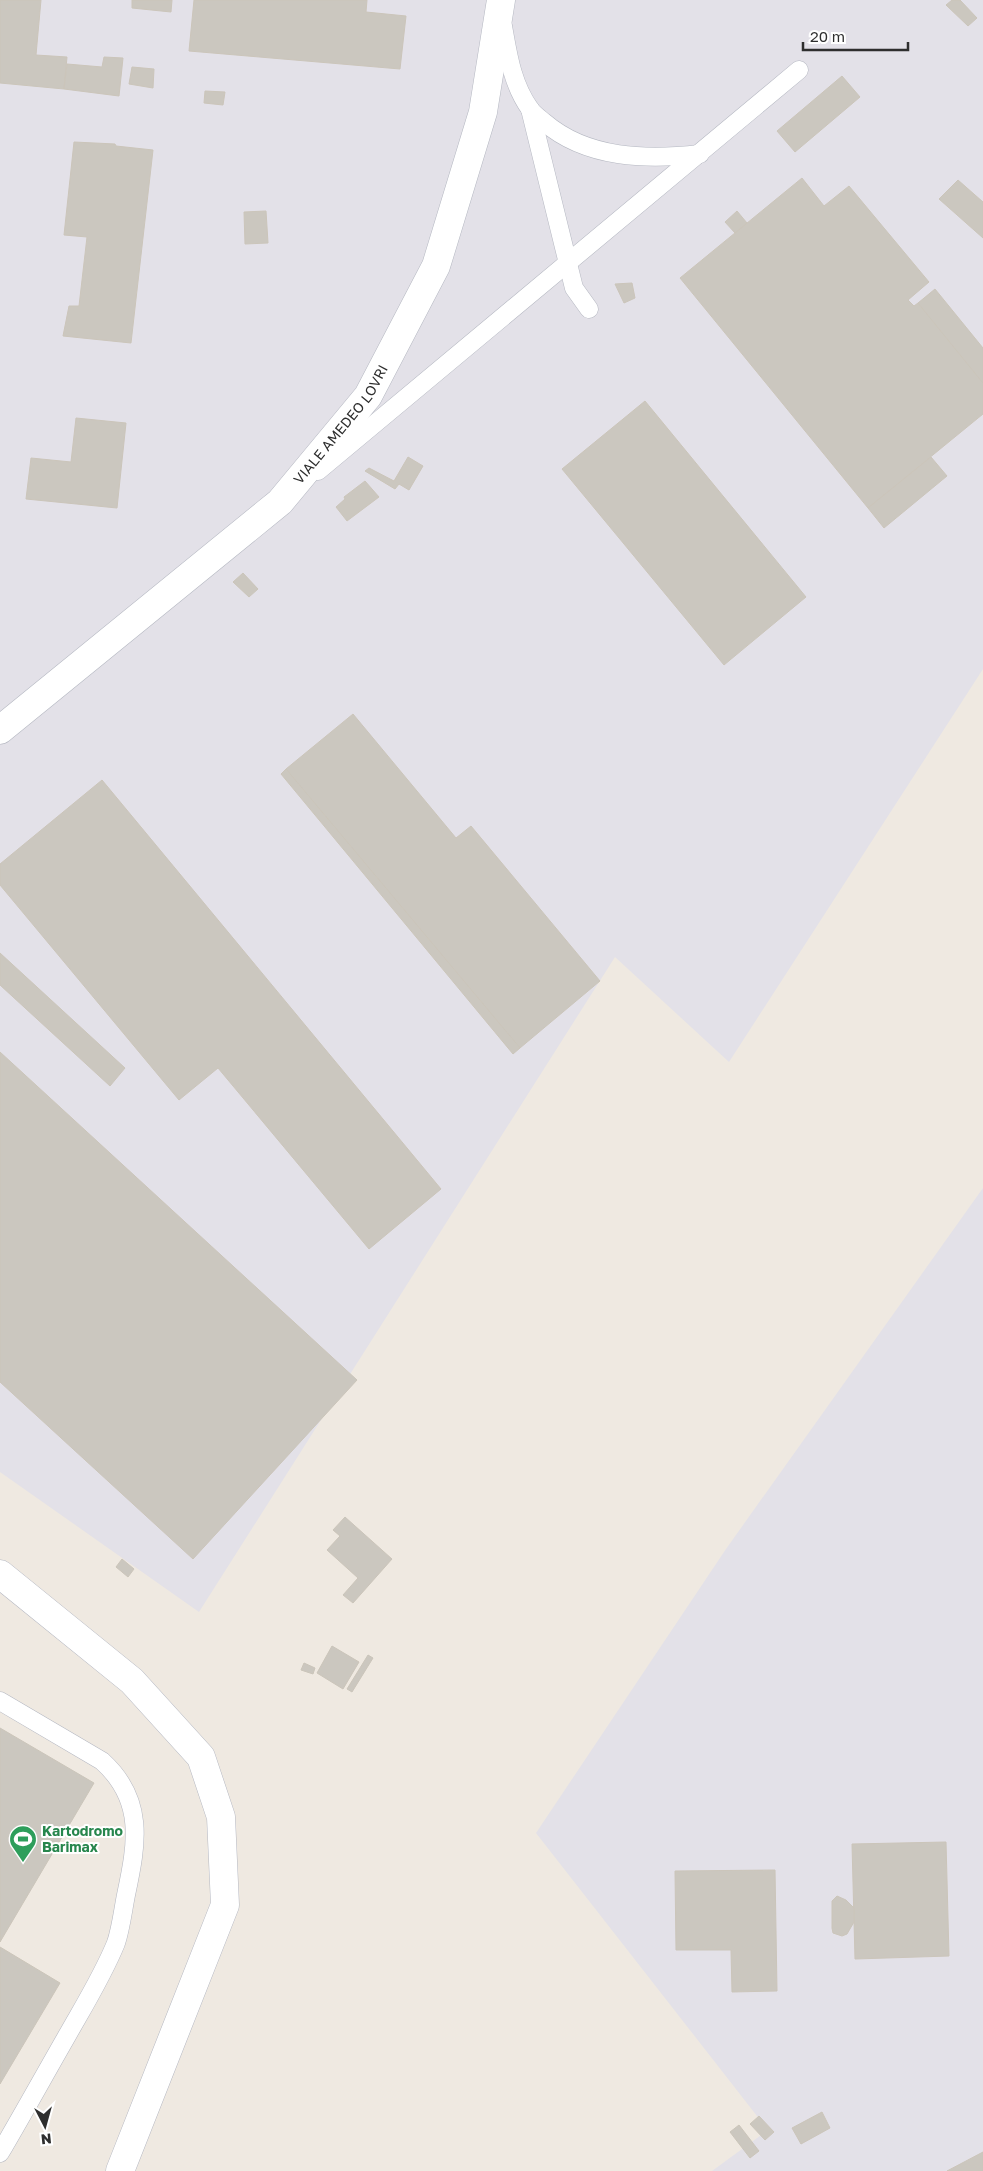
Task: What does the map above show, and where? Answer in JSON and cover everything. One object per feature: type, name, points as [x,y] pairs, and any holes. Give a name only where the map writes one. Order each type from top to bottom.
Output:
[{"type":"street","name":"VIALE AMEDEO LOVRI","points":[[0,730],[280,502],[368,396],[436,266],[483,112],[500,4]]},
{"type":"street","points":[[0,1574],[132,1681],[200,1758],[221,1817],[225,1905],[120,2171]]},
{"type":"lane","points":[[500,4],[512,73],[530,109],[574,288],[589,309]]},
{"type":"lane","points":[[280,502],[799,70]]},
{"type":"lane","points":[[530,109],[554,131],[584,146],[623,156],[664,158],[700,154]]},
{"type":"lane","points":[[0,1702],[102,1761],[114,1772],[122,1784],[134,1818],[136,1835],[135,1854],[116,1941],[102,1976],[0,2153]]},
{"type":"shaded area","points":[[0,0],[983,0],[983,669],[729,1062],[615,957],[199,1612],[0,1472]]},
{"type":"shaded area","points":[[983,1188],[983,2171],[712,2171],[768,2130],[536,1833],[726,1549]]},
{"type":"building","points":[[0,0],[41,0],[36,55],[67,57],[64,89],[0,83]]},
{"type":"building","points":[[132,0],[172,0],[171,12],[132,8]]},
{"type":"building","points":[[194,0],[367,0],[366,12],[406,16],[400,69],[189,51]]},
{"type":"building","points":[[952,0],[960,0],[977,18],[968,26],[946,5]]},
{"type":"building","points":[[104,57],[123,58],[119,96],[64,89],[67,64],[102,67]]},
{"type":"building","points":[[132,67],[154,69],[153,88],[129,84]]},
{"type":"building","points":[[842,76],[860,97],[795,152],[777,131]]},
{"type":"building","points":[[205,91],[225,92],[223,105],[204,103]]},
{"type":"building","points":[[74,142],[115,144],[116,146],[153,150],[131,343],[63,336],[69,306],[79,306],[87,237],[64,235]]},
{"type":"building","points":[[802,178],[824,206],[849,186],[929,282],[908,300],[914,306],[918,303],[983,383],[983,414],[868,508],[680,278]]},
{"type":"building","points":[[958,180],[983,202],[983,238],[939,199]]},
{"type":"building","points":[[266,211],[268,243],[245,244],[244,212]]},
{"type":"building","points":[[737,211],[747,223],[735,233],[725,222]]},
{"type":"building","points":[[632,283],[635,298],[624,303],[615,284]]},
{"type":"building","points":[[935,289],[983,348],[983,383],[918,303]]},
{"type":"building","points":[[645,401],[806,597],[724,665],[562,469]]},
{"type":"building","points":[[76,418],[126,423],[117,508],[26,499],[31,458],[71,462]]},
{"type":"building","points":[[408,457],[423,466],[409,490],[399,484],[395,489],[365,471],[369,468],[394,481]]},
{"type":"building","points":[[931,457],[947,476],[884,528],[868,508]]},
{"type":"building","points":[[365,481],[379,497],[347,521],[336,507],[345,499],[344,497]]},
{"type":"building","points":[[243,573],[258,589],[249,597],[233,582]]},
{"type":"building","points":[[353,714],[456,838],[471,826],[600,981],[520,1048],[286,769]]},
{"type":"building","points":[[286,769],[520,1048],[513,1054],[281,774]]},
{"type":"building","points":[[102,780],[441,1189],[369,1249],[218,1068],[179,1100],[0,885],[0,864]]},
{"type":"building","points":[[0,953],[125,1068],[110,1086],[0,985]]},
{"type":"building","points":[[0,1052],[357,1380],[193,1559],[0,1382]]},
{"type":"building","points":[[345,1517],[392,1559],[353,1603],[343,1595],[358,1578],[327,1550],[340,1536],[333,1530]]},
{"type":"building","points":[[122,1559],[134,1569],[128,1577],[116,1567]]},
{"type":"building","points":[[332,1646],[359,1662],[343,1689],[317,1673]]},
{"type":"building","points":[[368,1655],[373,1658],[352,1692],[347,1689]]},
{"type":"building","points":[[304,1663],[315,1668],[313,1674],[301,1670]]},
{"type":"building","name":"Kartodromo Barimax","points":[[0,1728],[94,1783],[0,1942]]},
{"type":"building","points":[[946,1842],[949,1956],[855,1959],[852,1844]]},
{"type":"building","points":[[775,1870],[777,1991],[732,1992],[731,1950],[676,1950],[675,1871]]},
{"type":"building","points":[[837,1896],[846,1900],[854,1908],[854,1922],[847,1934],[842,1936],[833,1933],[832,1928],[832,1901]]},
{"type":"building","points":[[0,1947],[60,1983],[0,2084]]},
{"type":"building","points":[[822,2112],[830,2128],[801,2144],[792,2128]]},
{"type":"building","points":[[759,2116],[774,2132],[765,2140],[750,2124]]},
{"type":"building","points":[[739,2125],[759,2151],[750,2158],[730,2132]]},
{"type":"building","points":[[983,2152],[983,2171],[947,2171]]},
{"type":"place","name":"Kartodromo Barimax","points":[[23,1863]]}]
